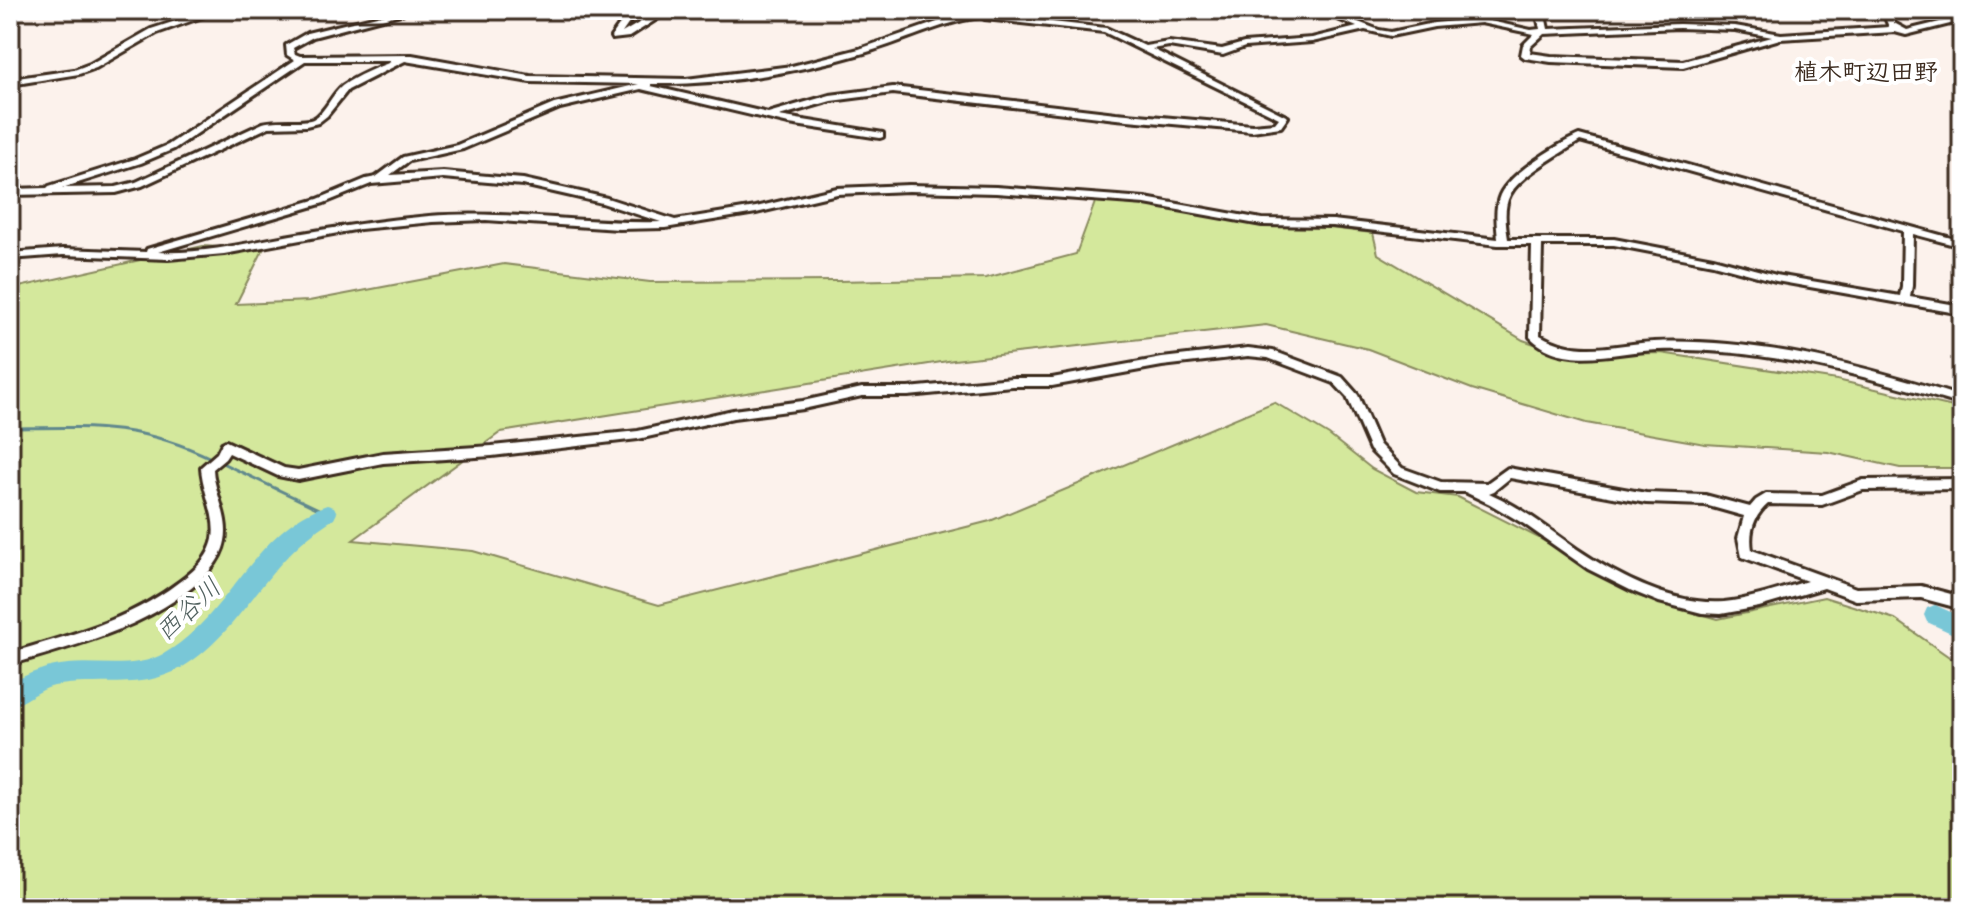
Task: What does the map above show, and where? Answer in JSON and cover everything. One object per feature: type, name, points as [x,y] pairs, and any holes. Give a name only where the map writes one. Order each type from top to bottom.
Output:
[{"type":"street","points":[[10,82],[76,72],[154,31],[218,10]]},
{"type":"street","points":[[412,10],[310,35],[289,47],[291,55],[303,59],[405,58],[530,79],[686,82],[792,69],[862,51],[953,19],[1007,10]]},
{"type":"street","points":[[634,10],[615,37],[626,35],[667,10]]},
{"type":"street","points":[[932,10],[953,19]]},
{"type":"street","points":[[1320,10],[1365,28],[1391,34],[1434,25],[1481,21],[1542,32],[1743,28],[1782,37]]},
{"type":"street","points":[[1540,10],[1542,32]]},
{"type":"street","points":[[1886,10],[1890,24],[1906,33],[1961,19]]},
{"type":"street","points":[[1908,10],[1961,19]]},
{"type":"street","points":[[769,116],[830,98],[893,90],[1252,128],[1278,125],[1284,117],[1106,30],[974,15]]},
{"type":"street","points":[[1145,48],[1169,44],[1223,52],[1244,45],[1312,40],[1365,28]]},
{"type":"street","points":[[1542,32],[1527,45],[1525,55],[1672,64],[1782,37],[1896,29]]},
{"type":"street","points":[[10,192],[127,187],[266,125],[287,120],[307,124],[315,121],[327,113],[343,89],[405,58]]},
{"type":"street","points":[[42,192],[171,147],[303,59]]},
{"type":"street","points":[[134,255],[176,246],[307,206],[376,180],[406,159],[460,147],[557,106],[658,82]]},
{"type":"street","points":[[640,86],[837,130],[880,135]]},
{"type":"street","points":[[1503,242],[1502,209],[1507,191],[1546,159],[1579,138],[1962,244]]},
{"type":"street","points":[[376,180],[443,175],[523,182],[618,203],[674,224]]},
{"type":"street","points":[[10,256],[63,252],[168,256],[224,251],[348,228],[433,219],[486,217],[619,226],[674,224],[756,210],[837,191],[909,188],[996,190],[1145,201],[1247,220],[1364,226],[1503,242],[1576,240],[1626,244],[1713,261],[1776,278],[1962,310]]},
{"type":"street","points":[[1904,299],[1908,230]]},
{"type":"street","points":[[1537,242],[1535,337],[1549,346],[1574,354],[1595,355],[1655,346],[1720,348],[1811,361],[1909,384],[1962,401]]},
{"type":"street","points":[[10,659],[117,628],[144,615],[203,571],[212,558],[220,533],[207,485],[207,467],[221,456],[226,446],[282,473],[298,475],[383,458],[492,451],[638,435],[733,414],[803,405],[862,392],[908,392],[1012,382],[1052,382],[1162,362],[1248,352],[1269,354],[1338,380],[1352,395],[1362,423],[1383,459],[1398,471],[1422,482],[1440,487],[1490,488],[1508,473],[1646,498],[1705,500],[1753,513]]},
{"type":"street","points":[[1962,484],[1863,485],[1850,487],[1822,500],[1766,499],[1743,531],[1747,553],[1822,583],[1856,594],[1921,592],[1962,603]]},
{"type":"street","points":[[1459,488],[1503,504],[1618,579],[1641,590],[1690,604],[1720,608],[1822,583]]},
{"type":"green space","points":[[1097,197],[1373,233],[1378,254],[1523,340],[1566,355],[1661,353],[1837,380],[1962,409],[1962,468],[1900,468],[1828,452],[1705,444],[1586,423],[1472,389],[1368,349],[1266,325],[954,360],[501,432],[353,540],[473,551],[659,605],[990,521],[1274,402],[1329,435],[1372,469],[1416,492],[1458,497],[1537,537],[1638,596],[1718,619],[1824,597],[1895,619],[1962,666],[1962,908],[10,908],[10,289],[203,246],[263,250],[236,304],[309,301],[504,264],[650,282],[986,278],[1076,254]]},
{"type":"waterway","points":[[10,428],[90,428],[137,433],[186,447],[213,459]]},
{"type":"waterway","points":[[220,462],[327,513]]},
{"type":"waterway","name":"西谷川","points":[[10,697],[31,684],[54,676],[130,673],[160,667],[174,660],[215,625],[284,542],[327,513]]},
{"type":"waterway","name":"西谷川","points":[[1935,615],[1962,628]]},
{"type":"district","name":"植木町辺田野","points":[[1866,72]]}]
